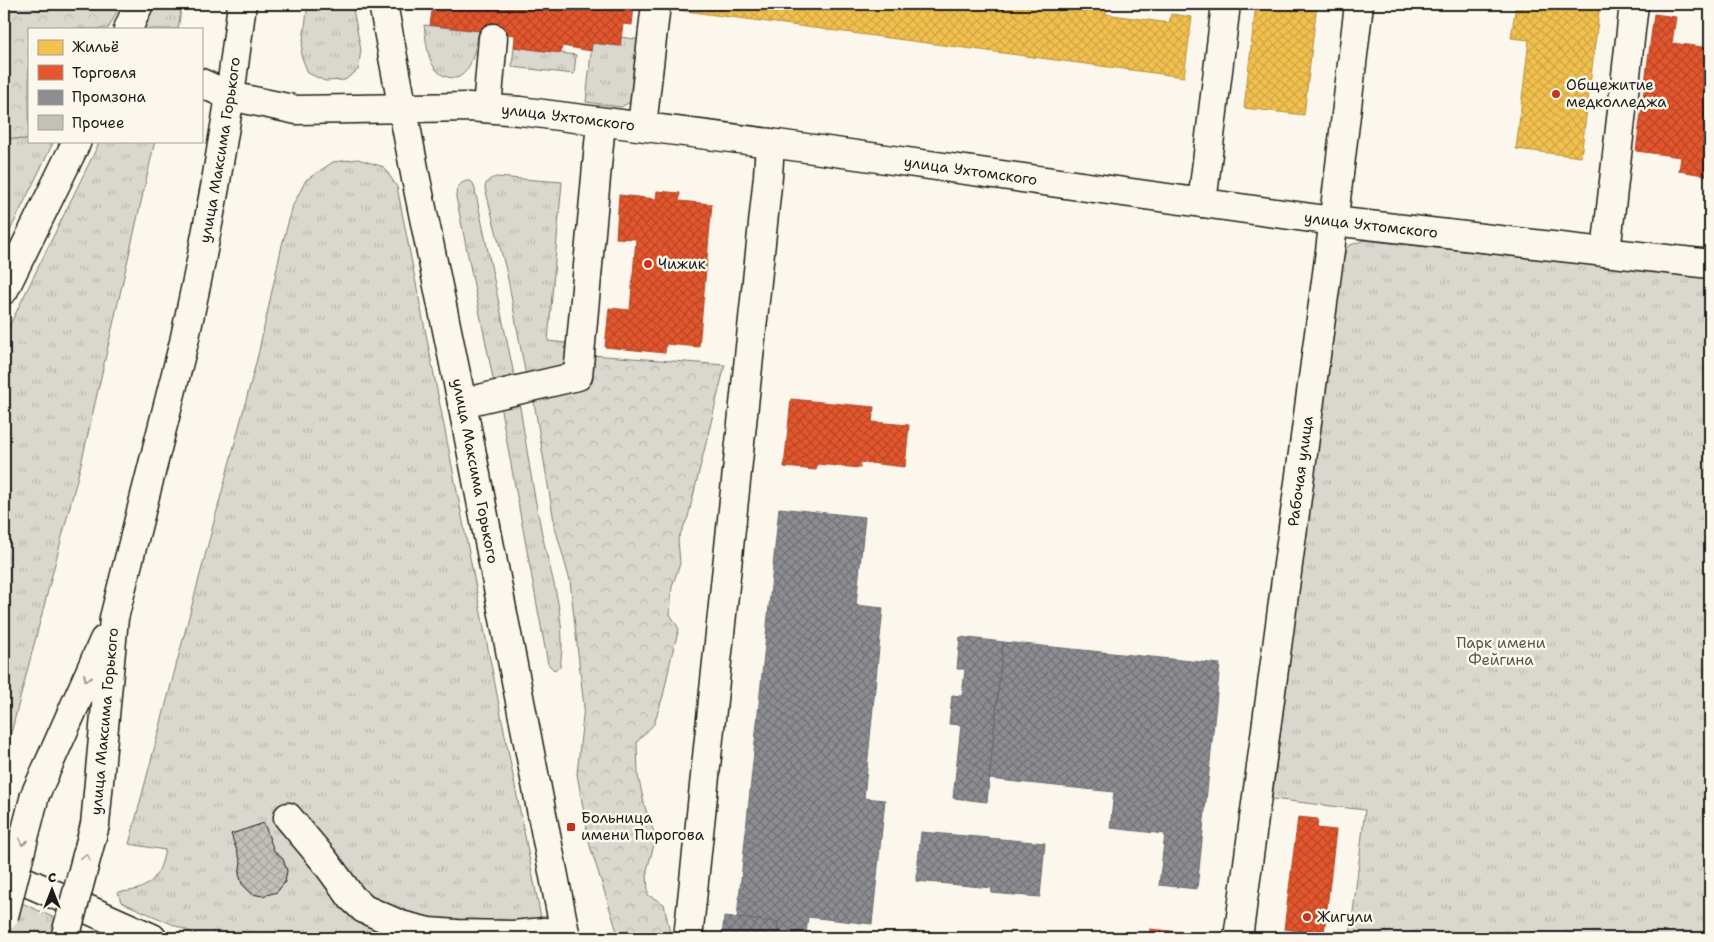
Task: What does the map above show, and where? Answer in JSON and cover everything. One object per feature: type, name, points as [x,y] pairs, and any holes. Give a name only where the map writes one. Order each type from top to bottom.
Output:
[{"type":"street","points":[[128,28],[139,4]]},
{"type":"street","name":"улица Максима Горького","points":[[65,938],[95,825],[114,618],[184,342],[214,196],[242,4]]},
{"type":"street","name":"улица Максима Горького","points":[[383,4],[565,936]]},
{"type":"street","points":[[642,126],[656,4]]},
{"type":"street","points":[[1202,203],[1226,4]]},
{"type":"street","name":"Рабочая улица","points":[[1238,938],[1333,221],[1359,4]]},
{"type":"street","points":[[1606,252],[1634,4]]},
{"type":"street","points":[[486,108],[493,38]]},
{"type":"street","name":"улица Ухтомского","points":[[202,83],[230,96],[297,110],[403,107],[486,108],[770,143],[1333,221],[1710,264]]},
{"type":"street","points":[[462,403],[578,376],[601,122]]},
{"type":"street","points":[[4,290],[77,142]]},
{"type":"street","points":[[688,938],[770,143]]},
{"type":"street","name":"улица Максима Горького","points":[[4,916],[35,795],[114,618]]},
{"type":"street","points":[[288,817],[324,860],[352,898],[364,909],[401,925],[429,932],[457,934],[513,935],[544,932],[565,936]]},
{"type":"street","points":[[4,872],[152,938]]},
{"type":"green space","points":[[8,4],[121,4],[109,28],[28,28],[28,140],[9,138],[4,132],[4,18]]},
{"type":"green space","points":[[155,4],[182,4],[178,28],[144,28]]},
{"type":"green space","points":[[308,4],[352,4],[361,50],[358,70],[345,80],[325,81],[308,73],[301,55]]},
{"type":"green space","points":[[424,25],[479,31],[472,60],[461,76],[452,78],[444,76],[433,65],[428,50]]},
{"type":"green space","points":[[621,37],[647,41],[632,101],[621,107],[586,102],[592,43],[620,46]]},
{"type":"green space","points":[[514,47],[576,55],[574,74],[512,67]]},
{"type":"green space","points":[[4,132],[9,138],[28,140],[28,142],[53,143],[4,243]]},
{"type":"green space","points":[[100,142],[155,142],[82,460],[4,760],[4,337]]},
{"type":"green space","points":[[358,159],[384,167],[397,187],[545,938],[204,938],[121,902],[118,892],[138,889],[151,882],[156,876],[163,860],[165,850],[129,844],[258,355],[282,245],[293,205],[306,180],[333,162]]},
{"type":"green space","points":[[496,177],[562,182],[548,341],[575,344],[572,373],[527,382],[507,274],[485,188],[488,181]]},
{"type":"green space","points":[[471,181],[474,185],[516,384],[495,388],[456,197],[458,186]]},
{"type":"green space","name":"Парк имени Фейгина","points":[[1364,240],[1710,278],[1710,938],[1350,938],[1365,810],[1272,799],[1340,263],[1348,246]]},
{"type":"green space","points":[[592,355],[725,365],[688,517],[678,539],[680,564],[672,586],[670,614],[679,629],[663,696],[654,724],[637,742],[638,776],[645,807],[656,838],[647,870],[648,895],[664,904],[671,938],[619,938],[590,846],[577,774],[584,707],[570,581],[555,527],[533,396]]},
{"type":"green space","points":[[519,401],[538,513],[560,615],[562,650],[560,667],[554,670],[548,664],[500,405]]},
{"type":"green space","points":[[4,895],[15,900],[99,938],[4,938]]},
{"type":"building: Жильё","points":[[671,4],[1026,4],[1068,9],[1069,4],[1107,4],[1106,14],[1169,23],[1171,14],[1192,17],[1184,77],[670,9]]},
{"type":"building: Жильё","points":[[1256,4],[1317,4],[1304,115],[1244,108]]},
{"type":"building: Жильё","name":"Общежитие медколледжа","points":[[1516,4],[1600,4],[1581,157],[1516,149],[1529,40],[1511,38]]},
{"type":"building: Торговля","points":[[433,4],[627,4],[627,6],[634,6],[632,25],[623,24],[620,46],[592,43],[591,51],[562,46],[561,53],[514,47],[515,35],[430,25]]},
{"type":"building: Торговля","points":[[1654,14],[1676,17],[1672,43],[1710,48],[1710,176],[1679,171],[1681,157],[1636,151]]},
{"type":"building: Торговля","points":[[657,191],[680,193],[679,201],[712,204],[699,347],[666,344],[665,353],[605,347],[609,308],[630,310],[636,239],[616,238],[619,195],[656,199]]},
{"type":"building: Торговля","points":[[791,399],[874,407],[872,422],[909,425],[905,467],[860,462],[860,468],[817,464],[816,470],[784,467]]},
{"type":"building: Торговля","points":[[1298,817],[1318,819],[1317,828],[1336,830],[1324,934],[1284,929]]},
{"type":"building: Торговля","points":[[1150,929],[1190,933],[1189,938],[1149,938]]},
{"type":"building: Промзона","points":[[779,508],[865,517],[856,605],[883,608],[864,798],[885,800],[872,924],[808,917],[806,933],[777,931],[778,922],[737,918]]},
{"type":"building: Промзона","points":[[960,637],[1003,642],[987,802],[953,798],[961,725],[949,724],[952,695],[962,696],[965,669],[957,669]]},
{"type":"building: Промзона","points":[[1003,642],[1220,664],[1197,889],[1159,885],[1165,834],[1110,828],[1114,792],[989,779]]},
{"type":"building: Промзона","points":[[921,832],[1045,843],[1040,897],[991,893],[992,888],[916,881]]},
{"type":"building: Промзона","points":[[724,917],[778,922],[777,938],[722,938]]},
{"type":"building: Промзона","points":[[777,931],[806,933],[859,938],[777,938]]},
{"type":"building: Прочее","points":[[264,823],[274,851],[283,859],[287,871],[285,882],[277,892],[263,896],[252,894],[242,884],[239,874],[241,862],[231,834]]},
{"type":"place","name":"Общежитие медколледжа","points":[[1556,94]]},
{"type":"place","name":"Чижик","points":[[648,264]]},
{"type":"place","name":"Больница имени Пирогова","points":[[571,827]]},
{"type":"place","name":"Жигули","points":[[1307,917]]}]
